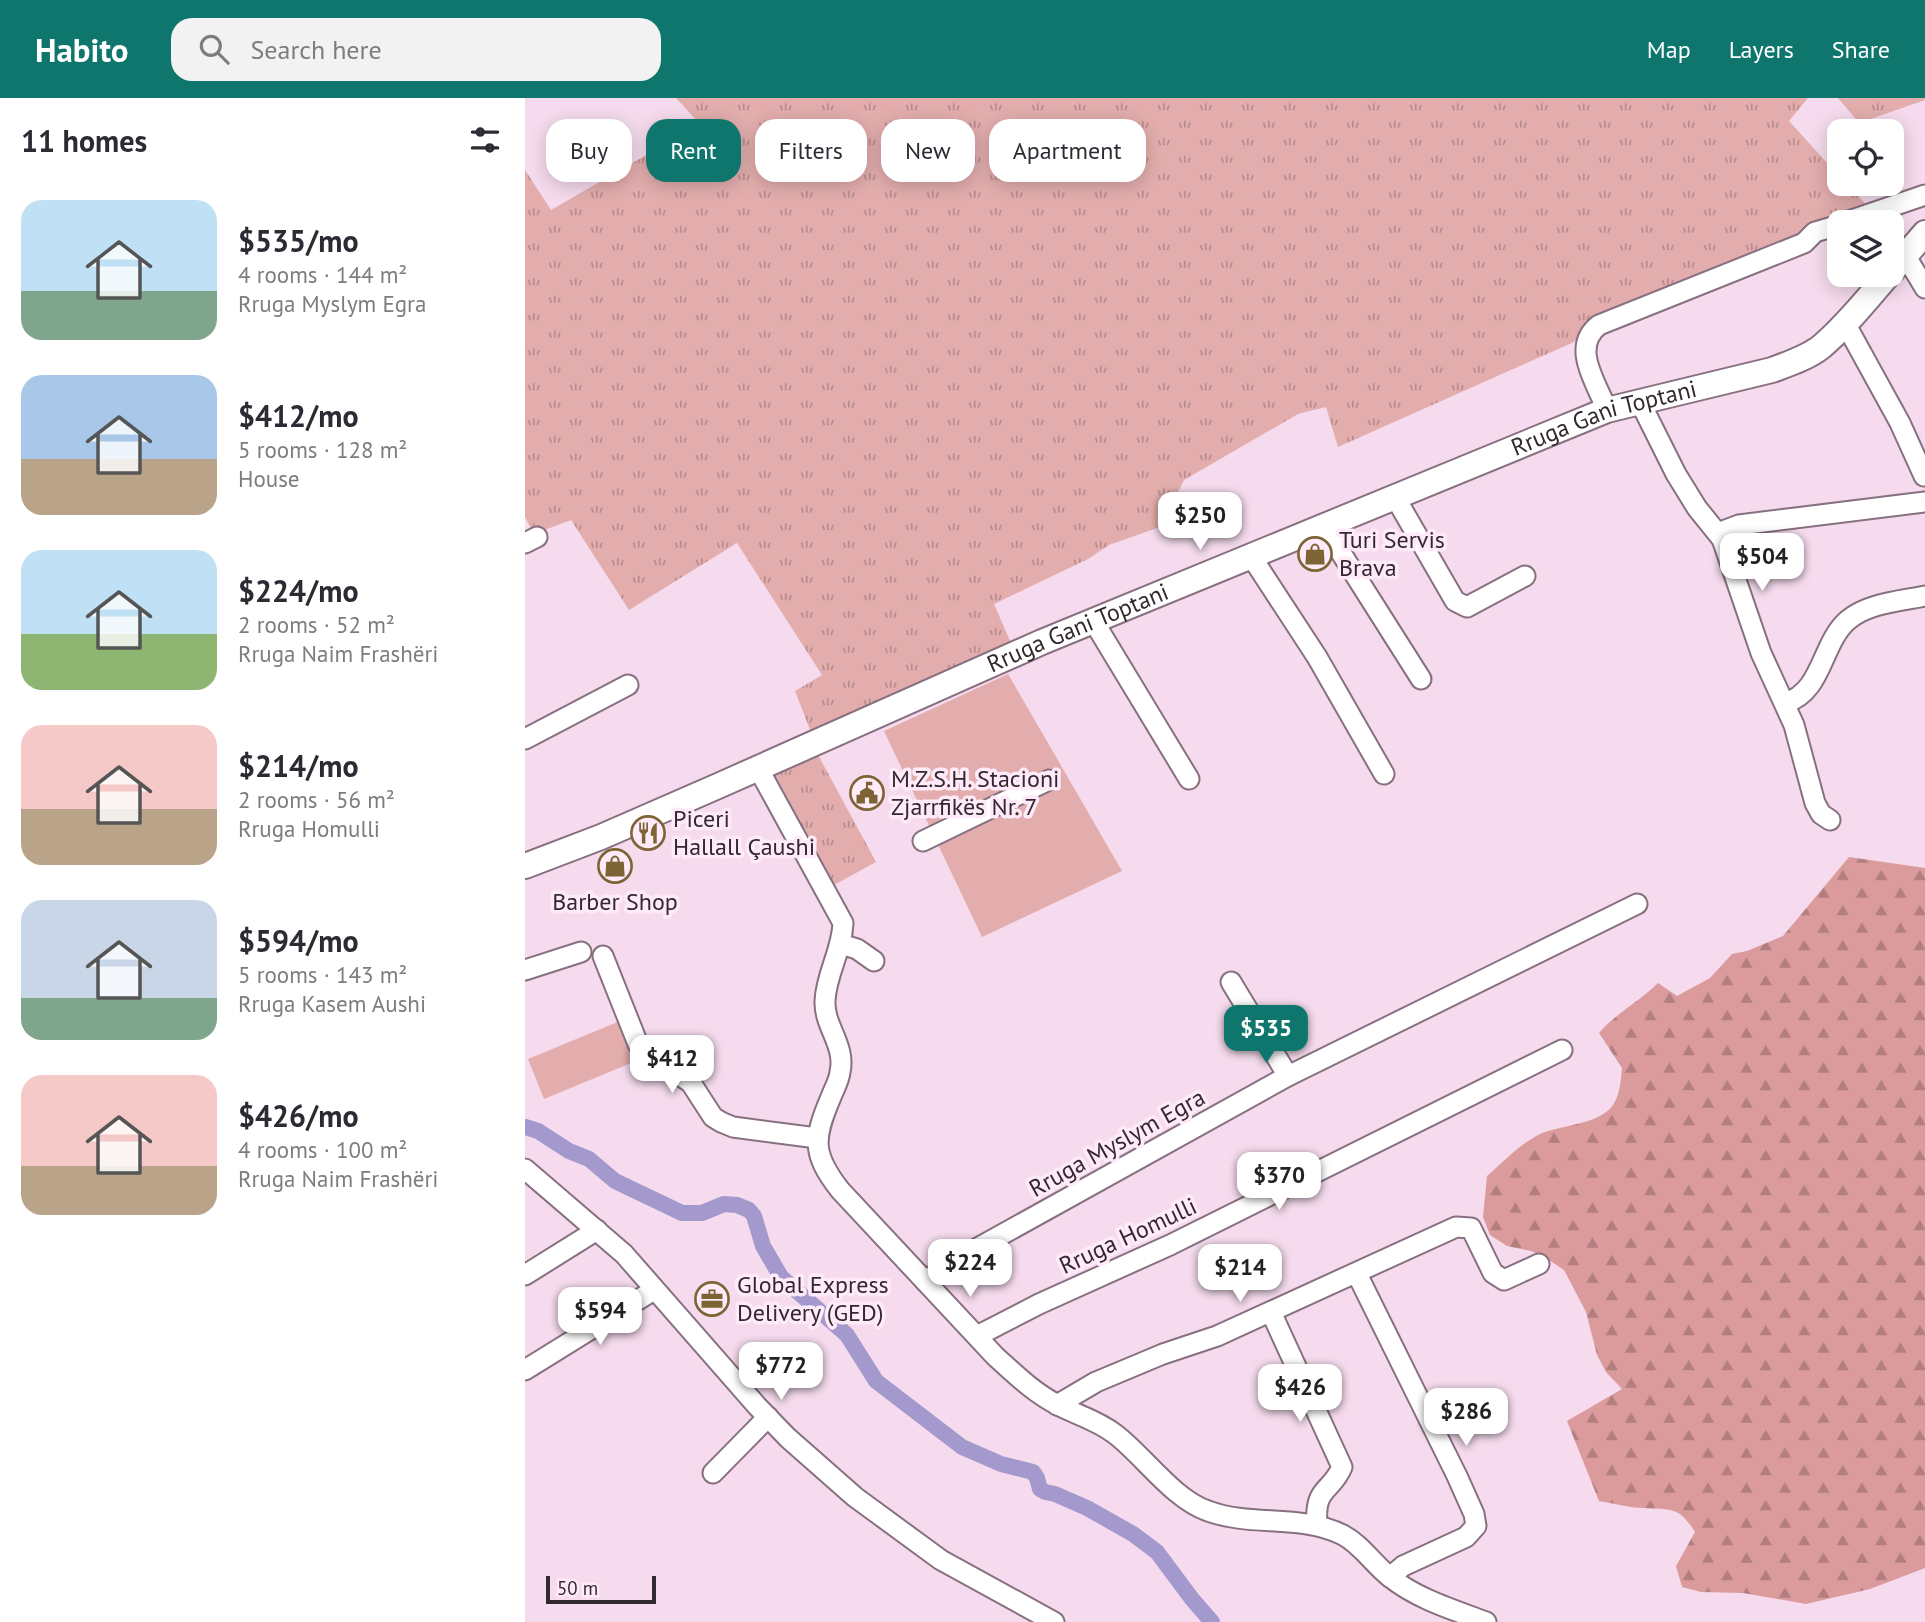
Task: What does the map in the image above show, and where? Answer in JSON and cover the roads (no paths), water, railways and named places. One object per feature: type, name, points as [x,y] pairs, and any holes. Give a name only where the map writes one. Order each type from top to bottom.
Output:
[{"type":"main road","points":[[1904,256],[1925,233]]},
{"type":"main road","name":"Rruga Gani Toptani","points":[[525,866],[601,837],[1042,642],[1607,410],[1772,370],[1796,361],[1819,348],[1877,287]]},
{"type":"street","points":[[1881,210],[1925,195]]},
{"type":"street","points":[[1607,410],[1586,358],[1584,346],[1591,331],[1599,325],[1697,284],[1804,243],[1815,232],[1827,228]]},
{"type":"street","points":[[1904,269],[1925,288]]},
{"type":"street","points":[[1845,323],[1900,423],[1924,476]]},
{"type":"street","points":[[1640,402],[1676,474],[1726,549],[1761,653],[1794,725],[1815,803],[1821,814],[1830,820]]},
{"type":"street","points":[[1395,497],[1454,601],[1468,607],[1525,576]]},
{"type":"street","points":[[1717,533],[1739,525],[1925,502]]},
{"type":"street","points":[[1324,526],[1421,679]]},
{"type":"street","points":[[1251,556],[1317,657],[1384,774]]},
{"type":"street","points":[[1785,703],[1792,701],[1817,676],[1829,648],[1849,619],[1876,607],[1925,596]]},
{"type":"street","points":[[1094,622],[1189,779]]},
{"type":"street","points":[[525,739],[628,685]]},
{"type":"street","points":[[758,768],[843,923],[841,944],[825,998],[825,1013],[829,1026],[838,1040],[841,1072],[822,1117],[817,1138],[823,1164],[829,1176],[1014,1374],[1057,1405],[1105,1427],[1191,1503],[1223,1517],[1317,1525],[1353,1541],[1390,1577],[1409,1590],[1486,1622]]},
{"type":"street","points":[[923,841],[1049,780]]},
{"type":"street","name":"Rruga Myslym Egra","points":[[925,1281],[965,1255],[1288,1076],[1637,904]]},
{"type":"street","points":[[841,944],[851,946],[874,961]]},
{"type":"street","points":[[525,970],[580,952]]},
{"type":"street","points":[[603,956],[638,1044],[647,1057],[665,1065],[691,1083],[713,1117],[733,1127],[817,1138]]},
{"type":"street","points":[[1231,982],[1288,1076]]},
{"type":"street","name":"Rruga Homulli","points":[[977,1336],[1039,1304],[1170,1245],[1562,1050]]},
{"type":"street","points":[[525,1169],[624,1254],[768,1418],[855,1497],[941,1560],[1054,1622]]},
{"type":"street","points":[[1057,1405],[1096,1382],[1163,1354],[1217,1336],[1456,1227],[1471,1228],[1493,1273],[1503,1280],[1539,1264]]},
{"type":"street","points":[[525,1275],[597,1230]]},
{"type":"street","points":[[1357,1274],[1457,1476],[1474,1514],[1476,1526],[1466,1537],[1403,1566],[1390,1577]]},
{"type":"street","points":[[525,1370],[654,1290]]},
{"type":"street","points":[[1271,1312],[1342,1467],[1319,1498],[1316,1509],[1317,1525]]},
{"type":"street","points":[[713,1473],[768,1418]]},
{"type":"waterway","points":[[525,1127],[538,1131],[569,1151],[589,1159],[615,1181],[682,1213],[702,1213],[724,1204],[749,1210],[754,1216],[763,1246],[781,1277],[847,1335],[876,1381],[962,1447],[1001,1464],[1033,1472],[1040,1489],[1087,1508],[1133,1534],[1157,1552],[1212,1622]]},
{"type":"place","name":"Turi Servis Brava","points":[[1315,554]]},
{"type":"place","name":"M.Z.S.H. Stacioni Zjarrfikës Nr. 7","points":[[867,793]]},
{"type":"place","name":"Piceri Hallall Çaushi","points":[[648,833]]},
{"type":"place","name":"Barber Shop","points":[[615,866]]},
{"type":"place","name":"Global Express Delivery (GED)","points":[[712,1299]]}]
